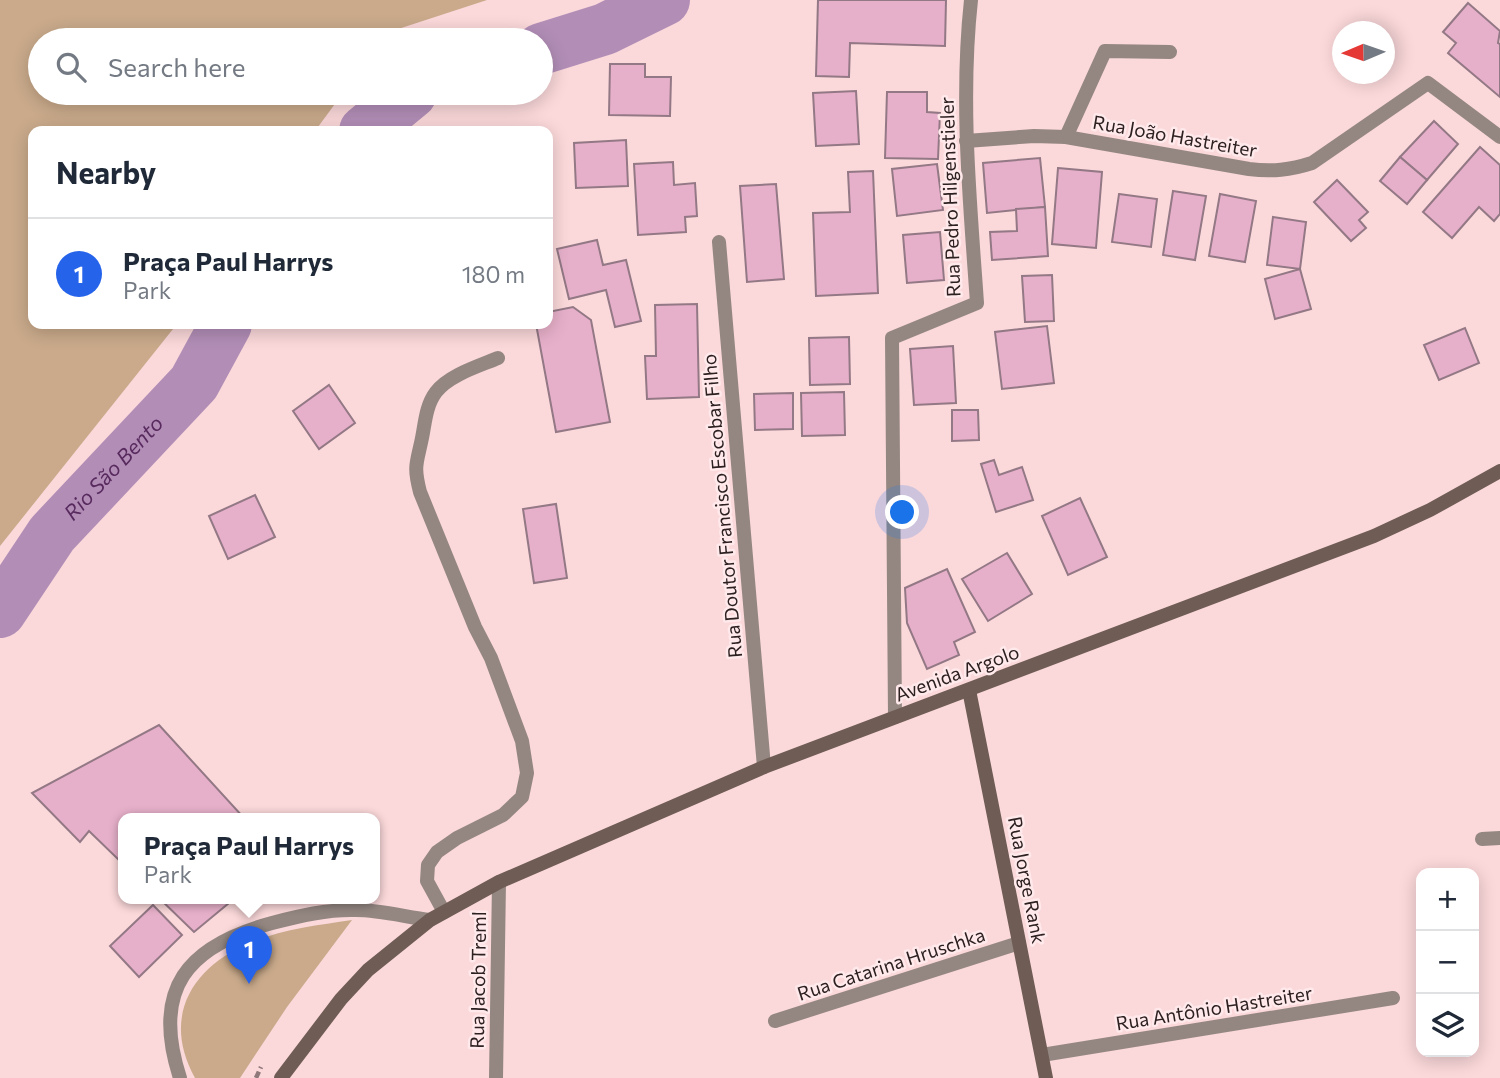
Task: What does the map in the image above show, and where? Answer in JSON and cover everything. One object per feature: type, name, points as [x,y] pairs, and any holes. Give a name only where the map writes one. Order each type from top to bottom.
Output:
[{"type":"main road","name":"Avenida Argolo","points":[[281,1078],[368,970],[430,920],[499,882],[764,767],[1374,536],[1430,510],[1500,471]]},
{"type":"main road","name":"Rua Jorge Rank","points":[[969,690],[1046,1078]]},
{"type":"street","name":"Rua Pedro Hilgenstieler","points":[[895,717],[892,338],[977,303],[966,141],[965,70],[971,0]]},
{"type":"street","points":[[1066,137],[1105,51],[1170,52]]},
{"type":"street","name":"Rua João Hastreiter","points":[[966,141],[1034,136],[1066,137],[1249,169],[1270,172],[1291,170],[1312,163],[1428,83],[1500,137]]},
{"type":"street","name":"Rua Doutor Francisco Escobar Filho","points":[[719,242],[764,767]]},
{"type":"street","points":[[444,912],[427,881],[428,865],[438,852],[457,838],[503,815],[522,797],[527,773],[522,741],[491,658],[474,627],[421,492],[416,474],[416,456],[422,441],[425,417],[436,391],[462,372],[498,358]]},
{"type":"street","points":[[1482,839],[1500,838]]},
{"type":"street","name":"Rua Jacob Treml","points":[[496,1078],[499,882]]},
{"type":"street","points":[[180,1078],[173,1058],[169,1031],[173,993],[197,958],[216,943],[245,930],[302,915],[331,911],[357,909],[430,920]]},
{"type":"street","name":"Rua Catarina Hruschka","points":[[775,1021],[1019,943]]},
{"type":"street","name":"Rua Antônio Hastreiter","points":[[1042,1055],[1393,998]]},
{"type":"shaded area","points":[[0,0],[487,0],[401,28],[28,28],[28,105],[334,105],[319,126],[28,126],[28,329],[173,329],[0,546]]},
{"type":"shaded area","points":[[352,920],[287,1007],[240,1078],[195,1078],[185,1056],[181,1034],[182,1014],[188,996],[199,979],[231,952],[252,942],[302,928]]},
{"type":"building","points":[[818,0],[946,0],[945,46],[850,43],[849,77],[816,76]]},
{"type":"building","points":[[1468,3],[1500,31],[1500,97],[1448,53],[1456,43],[1443,32]]},
{"type":"building","points":[[610,64],[645,64],[645,77],[671,77],[670,116],[609,115]]},
{"type":"building","points":[[856,91],[859,144],[816,146],[813,93]]},
{"type":"building","points":[[887,92],[927,92],[927,112],[940,113],[938,159],[885,158]]},
{"type":"building","points":[[1434,121],[1458,144],[1427,180],[1400,157]]},
{"type":"building","points":[[626,140],[628,186],[576,188],[574,143]]},
{"type":"building","points":[[1480,147],[1500,165],[1500,214],[1494,221],[1479,207],[1452,238],[1423,212]]},
{"type":"building","points":[[1400,157],[1427,180],[1407,204],[1380,181]]},
{"type":"building","points":[[1040,158],[1045,207],[987,213],[983,163]]},
{"type":"building","points":[[673,162],[674,185],[695,183],[697,216],[685,217],[686,232],[638,235],[634,164]]},
{"type":"building","points":[[937,164],[943,210],[897,216],[892,169]]},
{"type":"building","points":[[1058,168],[1102,172],[1096,248],[1052,244]]},
{"type":"building","points":[[873,171],[878,293],[816,296],[813,213],[850,212],[848,172]]},
{"type":"building","points":[[1337,180],[1368,212],[1359,220],[1366,228],[1351,241],[1314,202]]},
{"type":"building","points":[[776,184],[784,279],[747,282],[740,186]]},
{"type":"building","points":[[1173,191],[1206,196],[1195,260],[1163,255]]},
{"type":"building","points":[[1119,194],[1157,199],[1151,247],[1112,242]]},
{"type":"building","points":[[1220,194],[1256,201],[1245,262],[1209,256]]},
{"type":"building","points":[[1045,207],[1048,256],[992,260],[990,232],[1017,231],[1016,209]]},
{"type":"building","points":[[1273,217],[1306,222],[1300,269],[1267,265]]},
{"type":"building","points":[[940,232],[944,280],[907,283],[903,235]]},
{"type":"building","points":[[597,240],[603,265],[626,260],[641,321],[615,327],[606,290],[569,299],[557,249]]},
{"type":"building","points":[[1300,269],[1311,309],[1275,319],[1265,279]]},
{"type":"building","points":[[1052,275],[1054,321],[1025,322],[1022,276]]},
{"type":"building","points":[[697,304],[699,397],[647,399],[645,356],[656,356],[655,305]]},
{"type":"building","points":[[573,307],[591,320],[610,422],[556,432],[537,329],[553,329],[553,311]]},
{"type":"building","points":[[1047,326],[1054,383],[1002,389],[995,332]]},
{"type":"building","points":[[1465,328],[1479,363],[1439,380],[1424,345]]},
{"type":"building","points":[[849,337],[850,384],[810,385],[809,338]]},
{"type":"building","points":[[953,346],[956,403],[914,405],[910,349]]},
{"type":"building","points":[[329,385],[355,423],[319,449],[293,411]]},
{"type":"building","points":[[844,392],[845,435],[802,436],[801,393]]},
{"type":"building","points":[[793,393],[793,429],[755,430],[754,394]]},
{"type":"building","points":[[952,410],[978,410],[979,440],[952,441]]},
{"type":"building","points":[[994,460],[999,475],[1022,467],[1033,500],[996,512],[981,464]]},
{"type":"building","points":[[255,495],[275,537],[228,559],[209,516]]},
{"type":"building","points":[[1080,498],[1107,557],[1068,575],[1042,516]]},
{"type":"building","points":[[556,504],[567,578],[534,583],[523,509]]},
{"type":"building","points":[[1007,553],[1032,594],[988,621],[962,579]]},
{"type":"building","points":[[947,569],[975,632],[954,642],[959,655],[927,669],[907,623],[905,588]]},
{"type":"building","points":[[159,725],[239,813],[118,813],[118,859],[89,831],[80,842],[32,793]]},
{"type":"building","points":[[165,904],[228,904],[194,932]]},
{"type":"building","points":[[153,905],[182,935],[139,977],[110,946]]},
{"type":"waterway","name":"Rio São Bento","points":[[553,45],[605,29],[664,0]]},
{"type":"waterway","name":"Rio São Bento","points":[[371,126],[396,105]]},
{"type":"waterway","name":"Rio São Bento","points":[[0,612],[52,534],[194,383],[223,329]]},
{"type":"place","name":"Praça Paul Harrys","points":[[249,984]]}]
